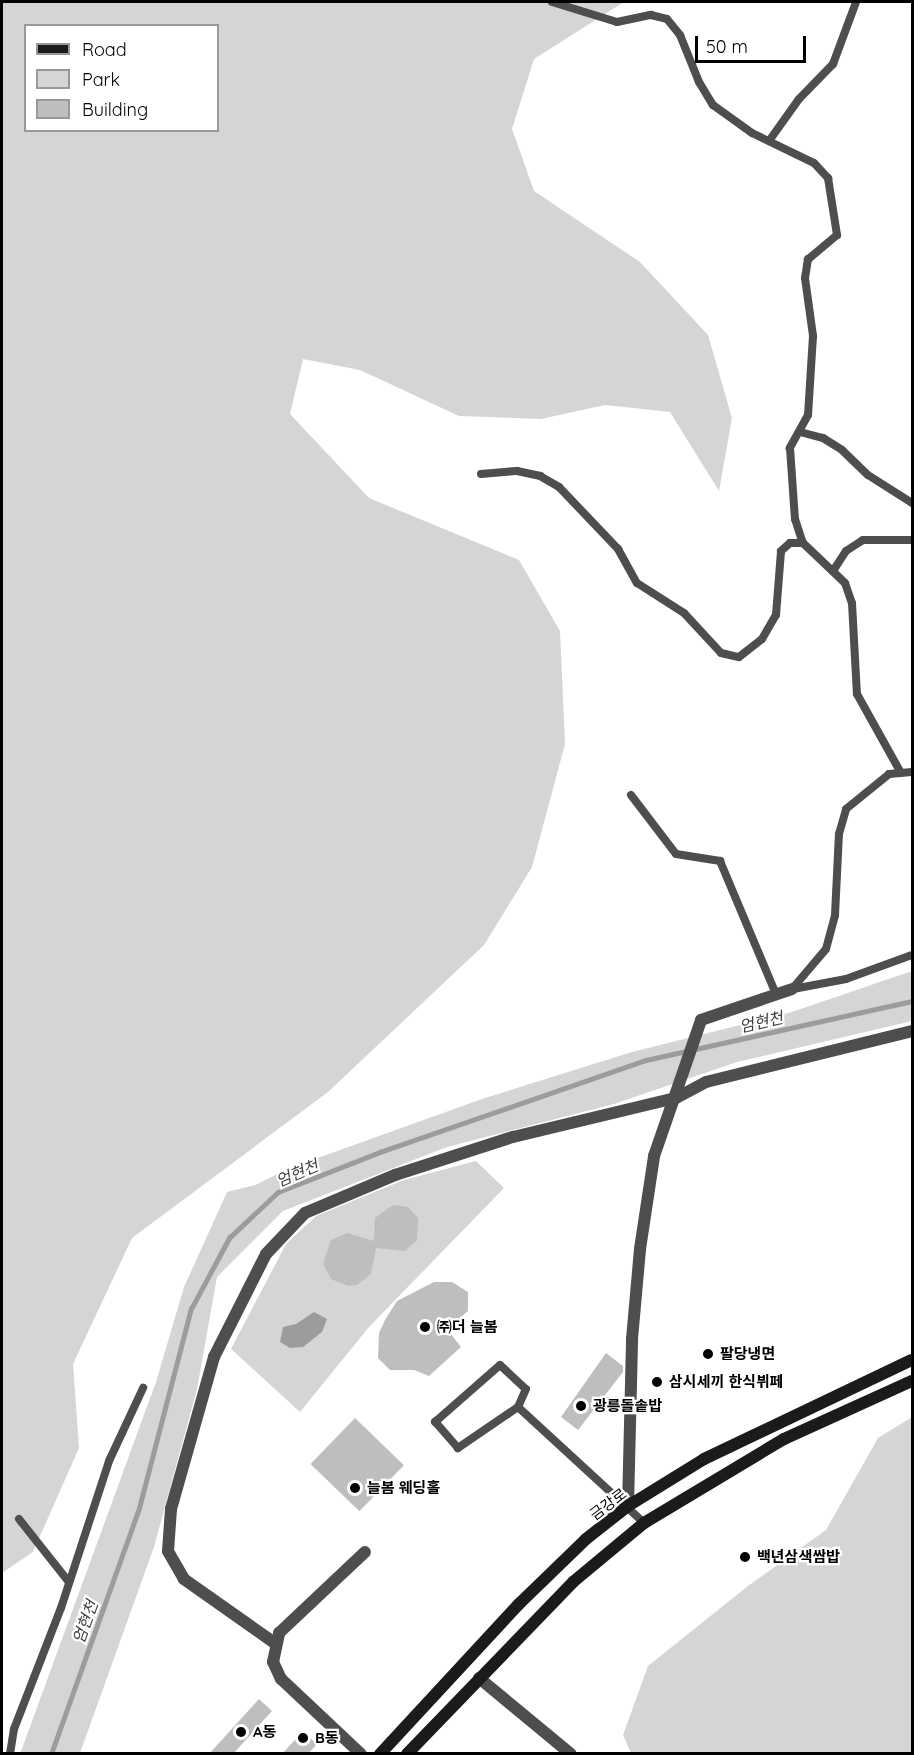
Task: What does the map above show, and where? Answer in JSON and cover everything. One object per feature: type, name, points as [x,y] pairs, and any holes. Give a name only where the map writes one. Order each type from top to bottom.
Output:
[{"type":"main road","name":"금강로","points":[[380,1754],[519,1604],[586,1539],[628,1506],[704,1459],[912,1360]]},
{"type":"main road","points":[[407,1754],[573,1582],[644,1523],[784,1439],[912,1381]]},
{"type":"street","points":[[628,1506],[628,1420],[640,1248],[654,1156],[676,1098],[701,1020],[792,989]]},
{"type":"street","points":[[276,1644],[184,1579],[168,1551],[171,1509],[214,1357],[266,1254],[305,1213],[394,1175],[513,1137],[676,1098],[706,1082],[912,1031]]},
{"type":"street","points":[[361,1754],[280,1680],[273,1662],[279,1633],[365,1552]]},
{"type":"street","points":[[478,1678],[571,1754]]},
{"type":"lane","points":[[552,2],[617,22],[651,15],[667,19],[680,35],[699,82],[713,105],[769,141],[814,163],[828,178],[837,216],[837,235],[808,259],[805,278],[813,336],[808,415],[790,448],[790,483],[795,519],[803,543],[844,583],[852,603],[858,694],[901,772]]},
{"type":"lane","points":[[769,141],[799,99],[833,63],[856,2]]},
{"type":"lane","points":[[800,432],[832,444],[868,475],[912,503]]},
{"type":"lane","points":[[481,474],[517,471],[540,476],[558,487],[618,549],[637,583],[684,613],[721,653],[739,657],[762,639],[776,615],[781,551],[790,543],[803,543]]},
{"type":"lane","points":[[833,571],[846,551],[863,540],[912,540]]},
{"type":"lane","points":[[792,989],[826,949],[835,915],[839,834],[846,809],[869,786],[889,774],[912,772]]},
{"type":"lane","points":[[631,795],[676,854],[720,861],[776,994]]},
{"type":"lane","points":[[792,989],[846,979],[912,955]]},
{"type":"lane","points":[[500,1365],[526,1389],[518,1407],[458,1448],[435,1422],[500,1365]]},
{"type":"lane","points":[[10,1754],[14,1730],[69,1581],[108,1461],[143,1388]]},
{"type":"lane","points":[[518,1407],[596,1483],[628,1506],[644,1523]]},
{"type":"lane","points":[[19,1519],[69,1581]]},
{"type":"green space","points":[[2,2],[624,2],[534,59],[512,129],[534,191],[640,262],[708,335],[732,418],[719,491],[670,412],[605,405],[541,419],[459,416],[360,370],[303,359],[290,414],[369,498],[519,560],[560,631],[565,744],[532,867],[484,945],[328,1092],[132,1238],[73,1364],[79,1448],[33,1552],[2,1573]]},
{"type":"green space","points":[[912,971],[912,1021],[737,1062],[614,1104],[447,1147],[283,1211],[217,1277],[197,1389],[154,1547],[80,1753],[20,1754],[156,1382],[184,1287],[227,1192],[255,1185],[290,1168],[482,1099],[632,1052],[792,1012]]},
{"type":"green space","points":[[476,1161],[504,1188],[369,1327],[300,1412],[231,1349],[286,1244],[316,1216],[404,1180]]},
{"type":"green space","points":[[912,1417],[912,1753],[631,1753],[623,1735],[648,1666],[748,1586],[826,1530],[878,1438]]},
{"type":"shaded area","points":[[314,1312],[327,1319],[322,1332],[303,1347],[290,1348],[280,1342],[283,1327],[296,1324]]},
{"type":"building","points":[[393,1205],[408,1207],[418,1218],[417,1240],[405,1251],[376,1248],[371,1274],[357,1285],[348,1286],[331,1279],[323,1264],[331,1240],[347,1233],[374,1241],[375,1218]]},
{"type":"building","points":[[434,1282],[452,1282],[468,1292],[468,1311],[447,1329],[461,1347],[429,1376],[414,1370],[390,1370],[378,1358],[379,1333],[385,1320],[397,1301]]},
{"type":"building","points":[[606,1353],[623,1366],[623,1372],[578,1430],[561,1417]]},
{"type":"building","name":"늘봄 웨딩홀","points":[[355,1418],[404,1465],[359,1511],[311,1464]]},
{"type":"building","name":"A동","points":[[259,1699],[272,1711],[233,1754],[209,1754]]},
{"type":"building","name":"B동","points":[[303,1731],[317,1744],[308,1754],[282,1754]]},
{"type":"waterway","name":"엄현천","points":[[51,1754],[139,1508],[191,1309],[229,1238],[278,1192],[380,1152],[646,1060],[912,1001]]},
{"type":"place","name":"㈜더 늘봄","points":[[425,1327]]},
{"type":"place","name":"팔당냉면","points":[[708,1354]]},
{"type":"place","name":"삼시세끼 한식뷔페","points":[[657,1382]]},
{"type":"place","name":"광릉돌솥밥","points":[[581,1406]]},
{"type":"place","name":"늘봄 웨딩홀","points":[[355,1488]]},
{"type":"place","name":"백년삼색쌈밥","points":[[745,1557]]},
{"type":"place","name":"A동","points":[[241,1732]]},
{"type":"place","name":"B동","points":[[303,1738]]}]
